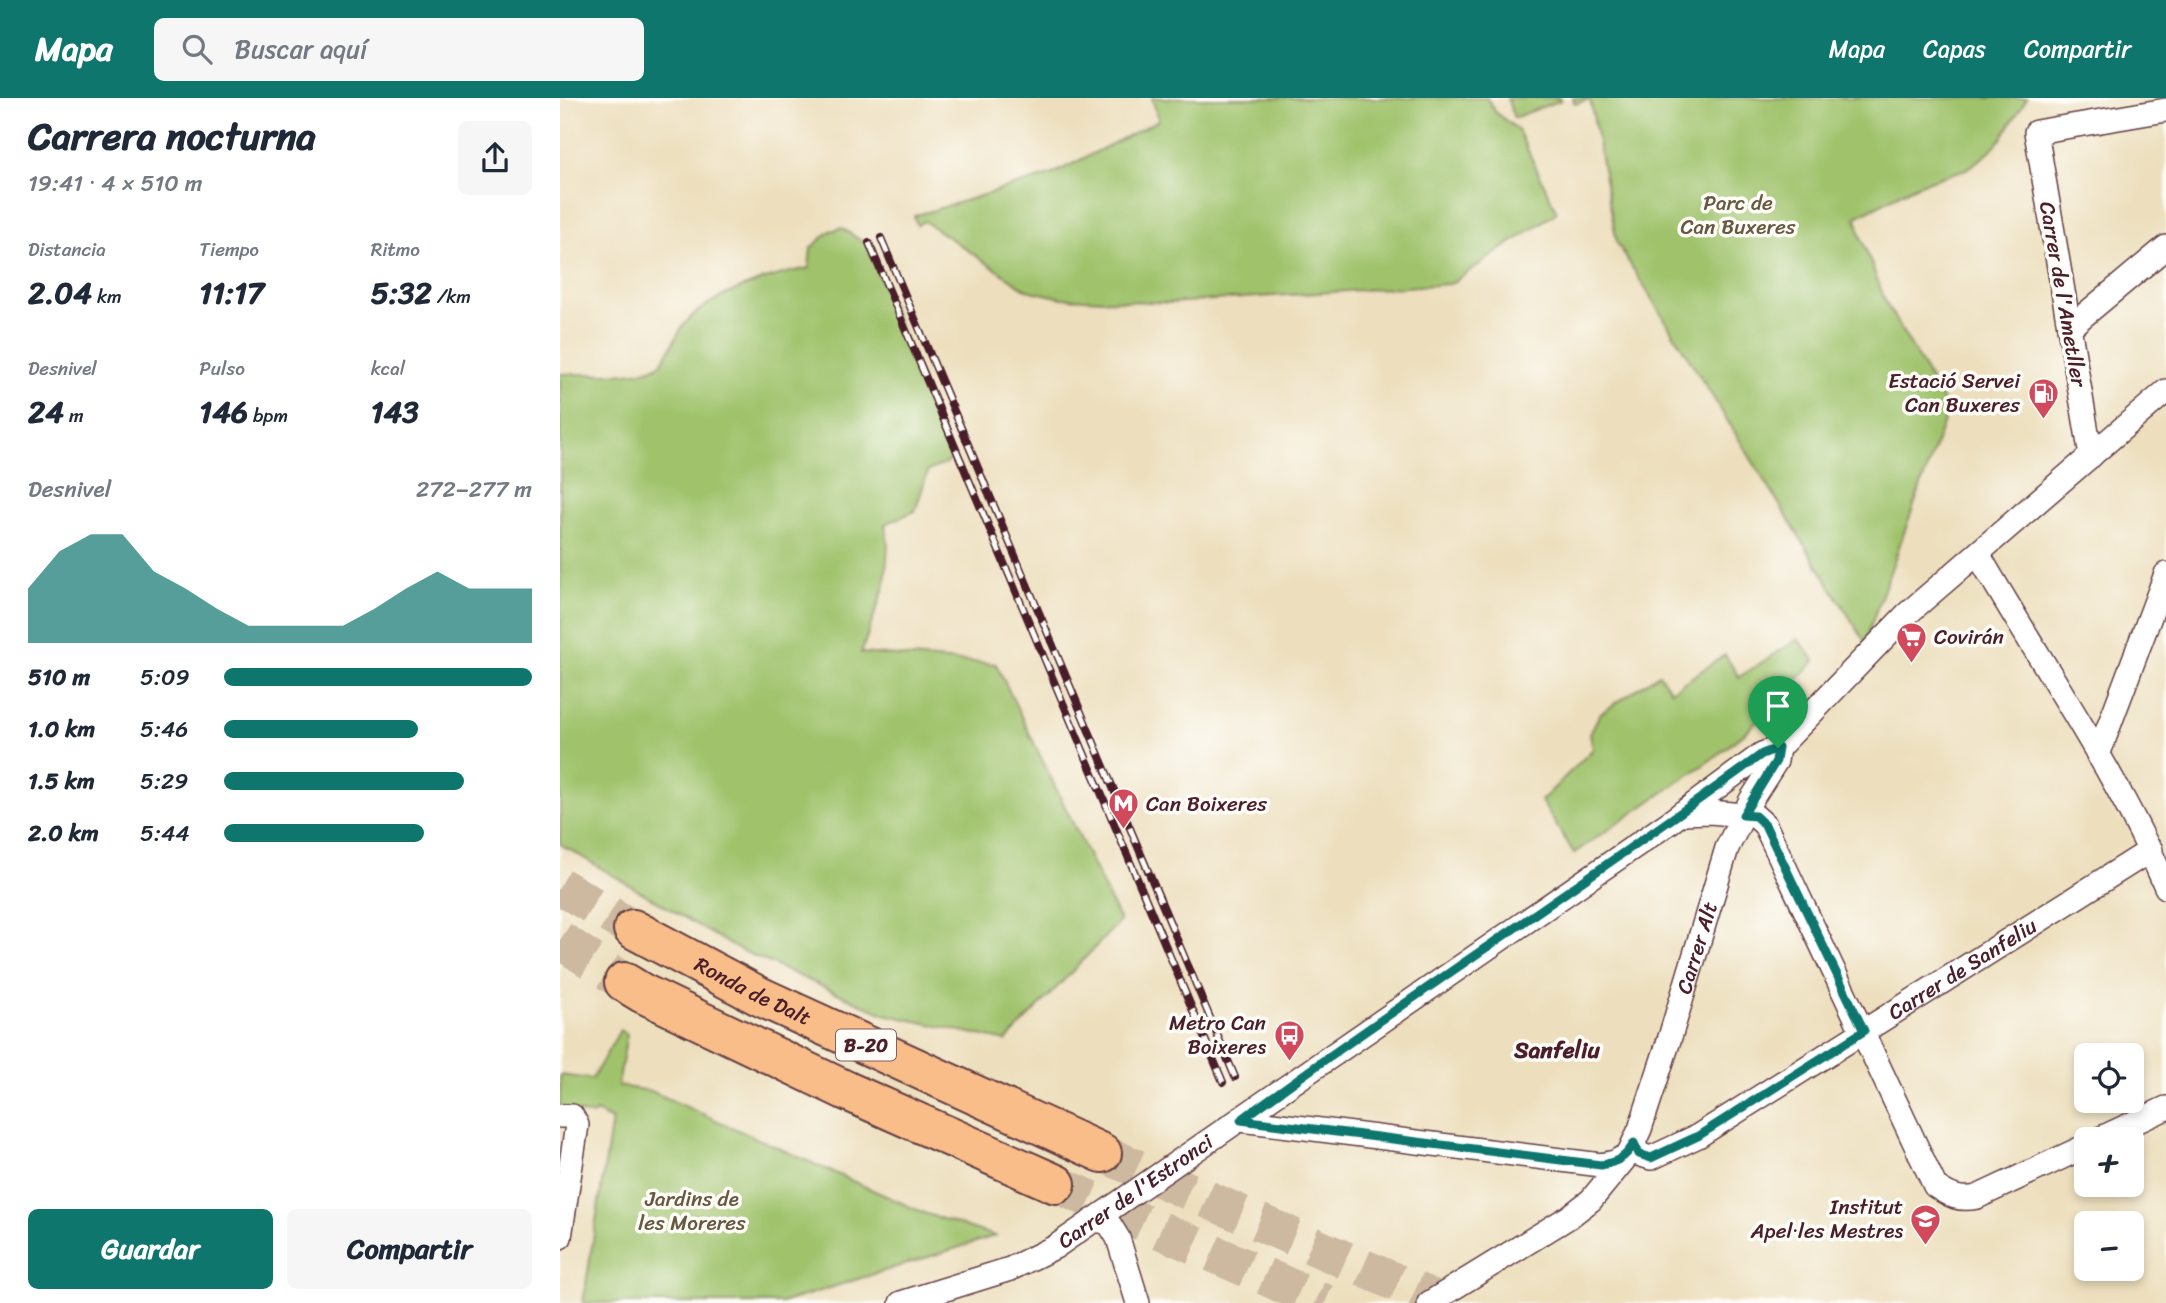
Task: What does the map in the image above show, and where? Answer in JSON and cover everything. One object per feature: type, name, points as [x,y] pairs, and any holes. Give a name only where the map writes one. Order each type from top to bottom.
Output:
[{"type":"highway","name":"Ronda de Dalt","points":[[633,929],[760,996],[1102,1153]]},
{"type":"highway","name":"B-20","points":[[630,987],[847,1091],[1056,1184]]},
{"type":"street","name":"Carrer de l'Ametller","points":[[2091,456],[2036,132],[2166,110]]},
{"type":"street","points":[[2069,328],[2166,247]]},
{"type":"street","name":"Carrer de l'Estronci","points":[[901,1303],[954,1295],[1055,1247],[1682,813],[1762,754],[1778,748],[1907,614],[2166,391]]},
{"type":"street","points":[[1978,554],[2098,755],[2151,850],[2166,887]]},
{"type":"street","points":[[2098,755],[2166,574]]},
{"type":"street","name":"Carrer Alt","points":[[1631,1149],[1671,1034],[1727,848],[1743,815],[1776,761],[1778,748]]},
{"type":"street","points":[[1682,813],[1710,812],[1755,816],[1765,825],[1935,1186],[1952,1198],[1977,1197],[2074,1152]]},
{"type":"street","name":"Carrer de Sanfeliu","points":[[1631,1149],[1643,1157],[1651,1158],[1698,1136],[2151,850]]},
{"type":"street","points":[[2125,1127],[2166,1108]]},
{"type":"street","points":[[560,1116],[572,1116],[577,1125],[560,1237]]},
{"type":"street","points":[[1241,1120],[1601,1165],[1615,1162],[1631,1149]]},
{"type":"street","points":[[1429,1303],[1569,1217],[1591,1200],[1631,1149]]},
{"type":"street","points":[[1092,1222],[1103,1221],[1114,1230],[1138,1303]]},
{"type":"green space","points":[[1152,98],[1487,98],[1496,113],[1518,130],[1557,212],[1450,284],[1170,303],[1062,298],[1027,290],[924,221],[917,225],[914,216],[1053,174],[1159,120]]},
{"type":"green space","points":[[1507,98],[1560,98],[1561,100],[1514,118]]},
{"type":"green space","name":"Parc de Can Buxeres","points":[[1573,98],[2027,98],[2001,139],[1985,156],[1966,169],[1917,185],[1856,217],[1886,303],[1948,410],[1865,642],[1617,243],[1590,99],[1575,104]]},
{"type":"green space","points":[[842,228],[866,244],[953,460],[928,471],[915,511],[885,524],[888,544],[885,585],[861,653],[996,664],[1120,921],[1006,1041],[884,1014],[736,948],[560,844],[560,374],[629,373],[654,368],[661,363],[683,326],[707,305],[741,288],[809,268],[811,248],[830,231]]},
{"type":"green space","points":[[1798,639],[1815,661],[1747,731],[1715,757],[1574,853],[1541,801],[1593,749],[1590,733],[1600,714],[1659,674],[1671,691],[1725,655],[1739,677]]},
{"type":"green space","name":"Jardins de les Moreres","points":[[620,1030],[627,1034],[618,1086],[651,1091],[924,1213],[995,1236],[782,1303],[583,1303],[612,1120],[596,1112],[593,1115],[569,1111],[560,1105],[560,1075],[592,1079]]},
{"type":"tunnel","points":[[560,886],[633,929]]},
{"type":"tunnel","points":[[560,940],[624,982]]},
{"type":"tunnel","points":[[1102,1153],[1443,1303]]},
{"type":"tunnel","points":[[1056,1184],[1325,1303]]},
{"type":"railway","points":[[881,238],[1235,1077]]},
{"type":"railway","points":[[869,243],[1223,1082]]},
{"type":"place","name":"Estació Servei Can Buxeres","points":[[2043,420]]},
{"type":"place","name":"Covirán","points":[[1911,664]]},
{"type":"place","name":"Can Boixeres","points":[[1123,831]]},
{"type":"place","name":"Metro Can Boixeres","points":[[1289,1062]]},
{"type":"place","name":"Institut Apel·les Mestres","points":[[1926,1246]]},
{"type":"district","name":"Sanfeliu","points":[[1557,1050]]},
{"type":"route","points":[[1778,748],[1776,761],[1743,815],[1755,816],[1765,825],[1864,1031],[1698,1136],[1651,1158],[1639,1154],[1634,1143],[1628,1155],[1601,1165],[1241,1120],[1326,1058],[1670,822],[1762,754],[1778,748]]}]
